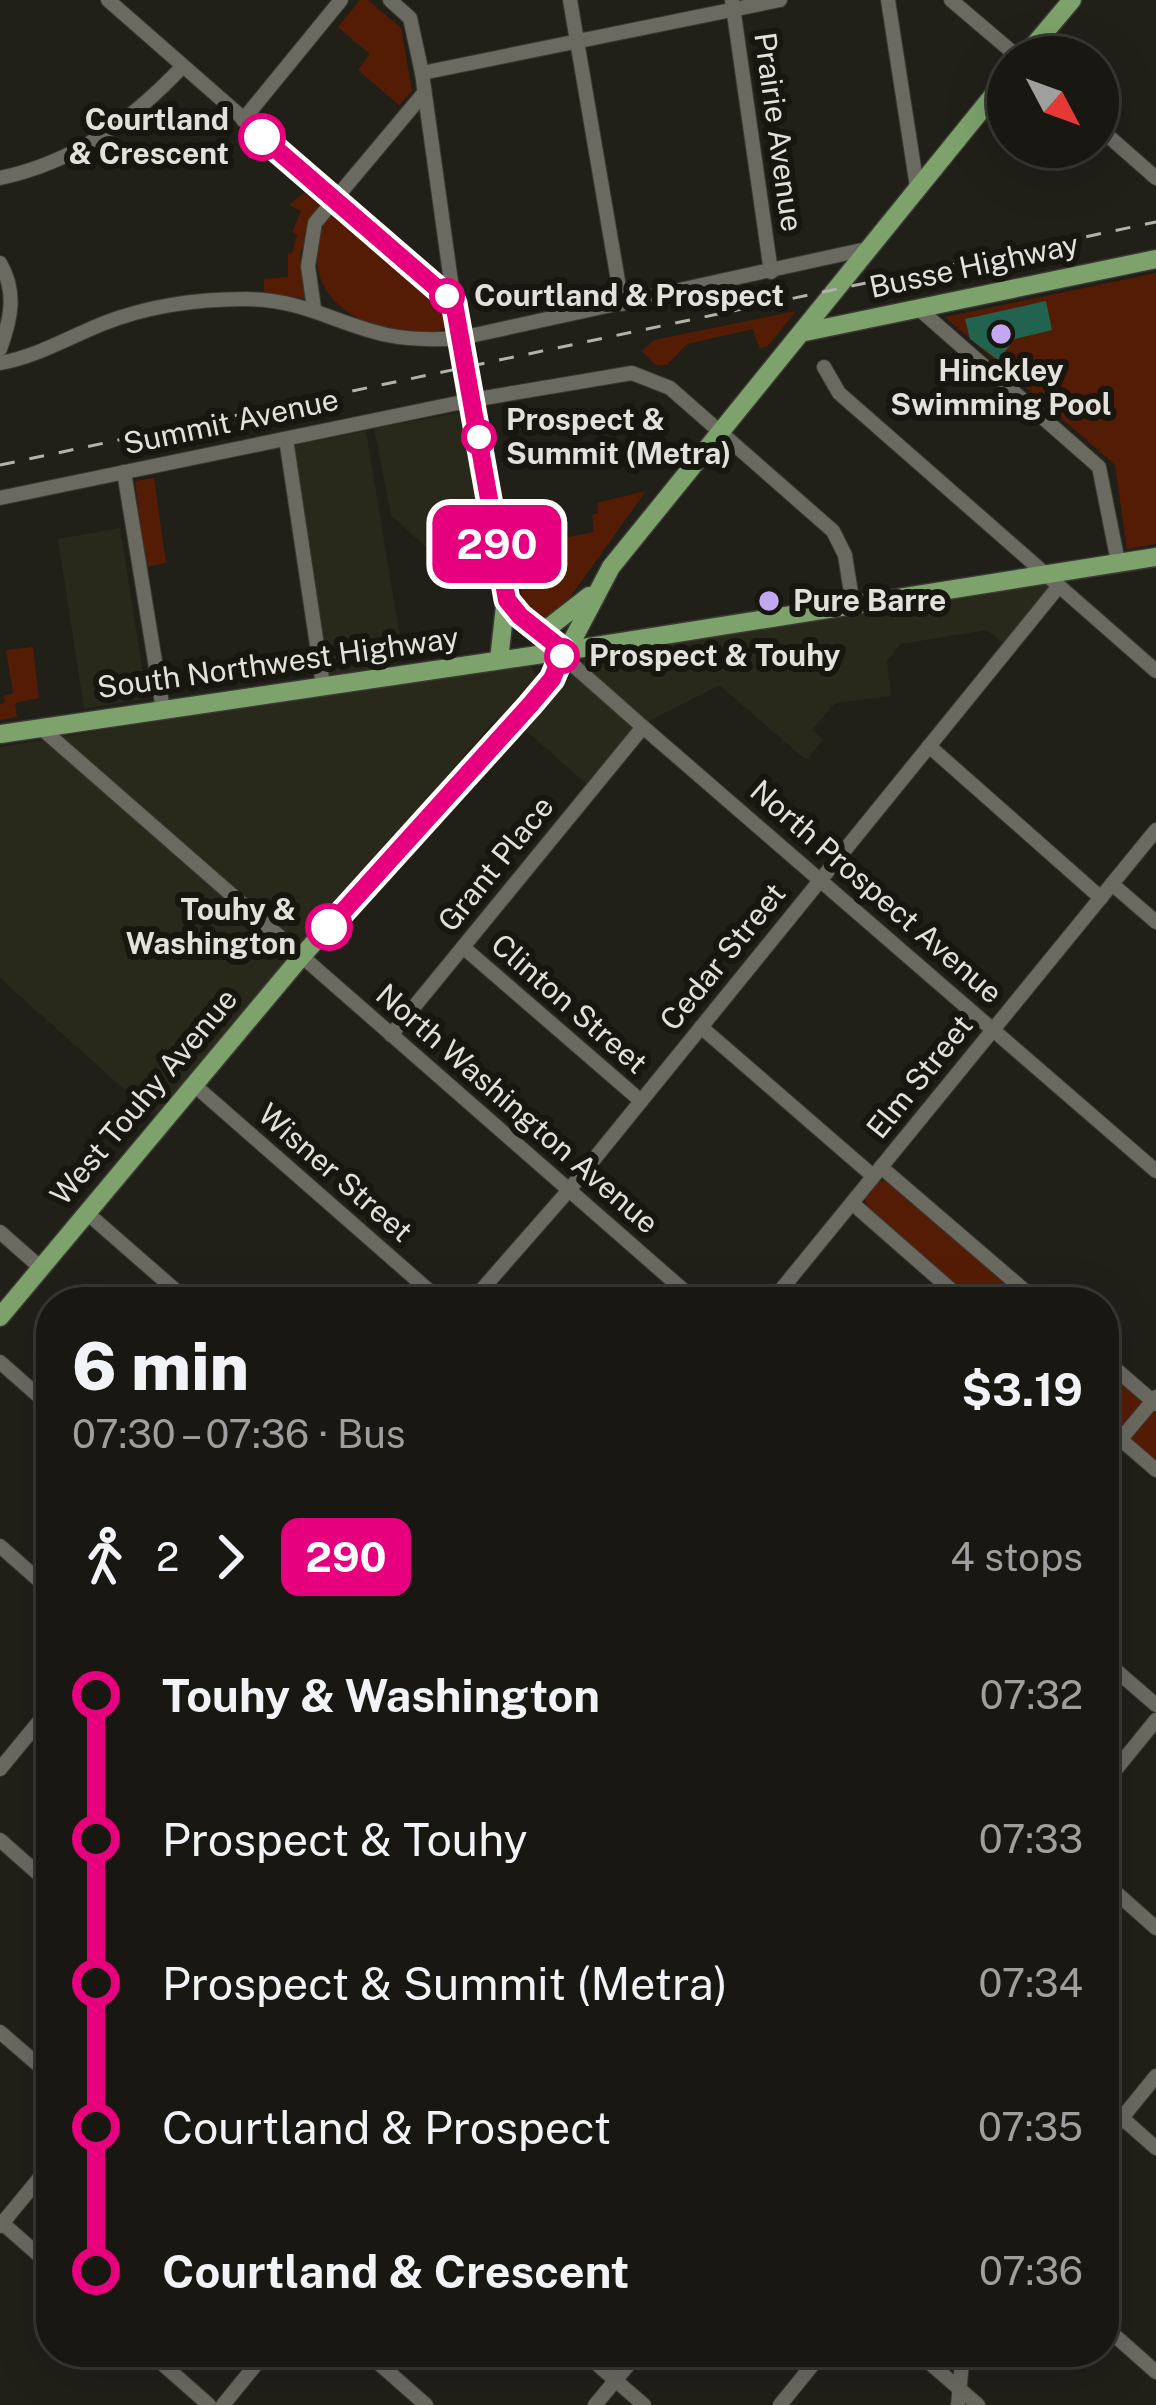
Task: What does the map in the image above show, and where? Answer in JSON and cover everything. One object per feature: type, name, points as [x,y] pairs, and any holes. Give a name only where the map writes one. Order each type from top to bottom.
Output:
[{"type":"main road","points":[[1040,36],[1072,0]]},
{"type":"main road","name":"West Touhy Avenue","points":[[0,1317],[301,957],[552,679],[597,589],[987,102]]},
{"type":"main road","name":"Busse Highway","points":[[805,332],[1156,259]]},
{"type":"main road","name":"South Northwest Highway","points":[[0,734],[1052,580],[1156,556]]},
{"type":"main road","points":[[534,627],[548,628],[597,589]]},
{"type":"main road","points":[[499,660],[506,597]]},
{"type":"street","points":[[108,0],[454,303]]},
{"type":"street","points":[[243,120],[341,0]]},
{"type":"street","points":[[390,0],[410,18],[422,73],[454,303],[506,597]]},
{"type":"street","points":[[570,0],[622,304]]},
{"type":"street","points":[[422,73],[732,5],[780,0]]},
{"type":"street","points":[[888,0],[917,187]]},
{"type":"street","points":[[951,0],[995,36]]},
{"type":"street","name":"Prairie Avenue","points":[[732,5],[771,272]]},
{"type":"street","points":[[0,178],[46,165],[93,143],[142,109],[183,66]]},
{"type":"street","points":[[314,308],[309,244],[315,223],[424,93]]},
{"type":"street","points":[[1119,145],[1156,178]]},
{"type":"street","points":[[0,363],[51,350],[134,313],[244,299],[314,308],[385,335],[460,338],[871,248]]},
{"type":"street","points":[[0,263],[12,299],[0,349]]},
{"type":"street","points":[[919,309],[1099,467],[1118,562]]},
{"type":"street","points":[[824,368],[839,393],[1156,671]]},
{"type":"street","name":"Summit Avenue","points":[[0,498],[472,400],[644,375],[670,388],[833,531],[844,555],[853,606]]},
{"type":"street","points":[[286,439],[322,686]]},
{"type":"street","points":[[124,472],[163,710]]},
{"type":"street","name":"Cedar Street","points":[[484,1287],[569,1190],[929,746],[1052,580]]},
{"type":"street","name":"North Prospect Avenue","points":[[506,597],[513,609],[643,727],[1156,1171]]},
{"type":"street","name":"Grant Place","points":[[391,1036],[643,727]]},
{"type":"street","name":"North Washington Avenue","points":[[41,728],[680,1287]]},
{"type":"street","points":[[929,746],[1101,898]]},
{"type":"street","name":"Elm Street","points":[[783,1287],[1156,830]]},
{"type":"street","points":[[1112,884],[1156,922]]},
{"type":"street","name":"Clinton Street","points":[[463,947],[641,1101]]},
{"type":"street","points":[[701,1027],[1019,1287]]},
{"type":"street","name":"Wisner Street","points":[[193,1084],[425,1287]]},
{"type":"street","points":[[852,1203],[947,1287]]},
{"type":"street","points":[[87,1213],[172,1287]]},
{"type":"street","points":[[0,1232],[41,1268]]},
{"type":"street","points":[[0,1362],[36,1394]]},
{"type":"street","points":[[1119,1371],[1155,1400],[1120,1439],[1156,1470]]},
{"type":"street","points":[[0,1546],[36,1578]]},
{"type":"street","points":[[1119,1673],[1156,1705]]},
{"type":"street","points":[[1119,1766],[1156,1720]]},
{"type":"street","points":[[0,1768],[36,1725]]},
{"type":"street","points":[[0,1840],[36,1872]]},
{"type":"street","points":[[1119,1895],[1156,1928]]},
{"type":"street","points":[[0,2032],[36,2063]]},
{"type":"street","points":[[1119,2122],[1156,2076]]},
{"type":"street","points":[[1119,2115],[1156,2148]]},
{"type":"street","points":[[36,2182],[1,2223],[36,2253]]},
{"type":"street","points":[[1119,2339],[1156,2372]]},
{"type":"street","points":[[166,2367],[209,2405]]},
{"type":"street","points":[[223,2405],[254,2367]]},
{"type":"street","points":[[383,2367],[426,2405]]},
{"type":"street","points":[[600,2367],[644,2405]]},
{"type":"street","points":[[596,2405],[626,2367]]},
{"type":"street","points":[[780,2405],[812,2367]]},
{"type":"street","points":[[931,2367],[960,2398],[978,2405]]},
{"type":"street","points":[[960,2398],[962,2367]]},
{"type":"shaded area","points":[[360,0],[368,0],[401,28],[412,91],[399,105],[358,70],[370,54],[338,27]]},
{"type":"shaded area","points":[[304,193],[319,204],[300,254],[306,299],[264,292],[264,279],[288,277],[288,254],[297,235],[292,233],[301,211],[289,205]]},
{"type":"shaded area","points":[[333,211],[442,306],[446,329],[402,332],[379,327],[339,305],[325,288],[318,268],[320,235]]},
{"type":"shaded area","points":[[1156,273],[1156,544],[1127,549],[1115,465],[945,317]]},
{"type":"shaded area","name":"Hinckley Swimming Pool","points":[[1046,301],[1052,330],[1015,339],[998,360],[970,339],[965,319]]},
{"type":"shaded area","points":[[796,311],[768,346],[759,348],[753,329],[687,344],[667,365],[656,365],[642,351],[654,340]]},
{"type":"shaded area","points":[[464,412],[486,536],[428,549],[391,515],[374,428]]},
{"type":"shaded area","points":[[366,431],[404,662],[326,677],[290,446]]},
{"type":"shaded area","points":[[154,478],[166,563],[146,567],[135,481]]},
{"type":"shaded area","points":[[646,491],[558,614],[547,621],[538,618],[523,603],[510,522],[538,517],[541,534],[566,530],[568,537],[594,532],[592,515],[598,513],[597,503]]},
{"type":"shaded area","points":[[120,528],[147,698],[84,709],[58,539]]},
{"type":"shaded area","points":[[1052,583],[1059,591],[1010,649],[987,630],[901,644],[887,661],[891,696],[835,703],[812,730],[823,740],[806,760],[719,685],[649,721],[588,785],[524,729],[590,654]]},
{"type":"shaded area","points":[[33,647],[39,698],[15,703],[17,717],[0,720],[0,704],[13,693],[6,650]]},
{"type":"shaded area","points":[[515,663],[531,666],[536,676],[531,685],[491,725],[154,1116],[0,978],[0,747]]},
{"type":"shaded area","points":[[877,1181],[891,1182],[1014,1287],[955,1287],[868,1210],[865,1198]]},
{"type":"shaded area","points":[[1119,1378],[1156,1410],[1156,1463],[1119,1431]]},
{"type":"railway","points":[[0,465],[1156,222]]},
{"type":"bus line","name":"290","points":[[262,137],[454,303],[507,600],[564,651],[552,679],[530,705],[329,927]]},
{"type":"place","name":"Courtland & Crescent","points":[[262,137]]},
{"type":"place","name":"Courtland & Prospect","points":[[447,296]]},
{"type":"place","name":"Hinckley Swimming Pool","points":[[1001,334]]},
{"type":"place","name":"Prospect & Summit (Metra)","points":[[479,437]]},
{"type":"place","name":"Pure Barre","points":[[769,601]]},
{"type":"place","name":"Prospect & Touhy","points":[[562,656]]},
{"type":"place","name":"Touhy & Washington","points":[[329,927]]}]
